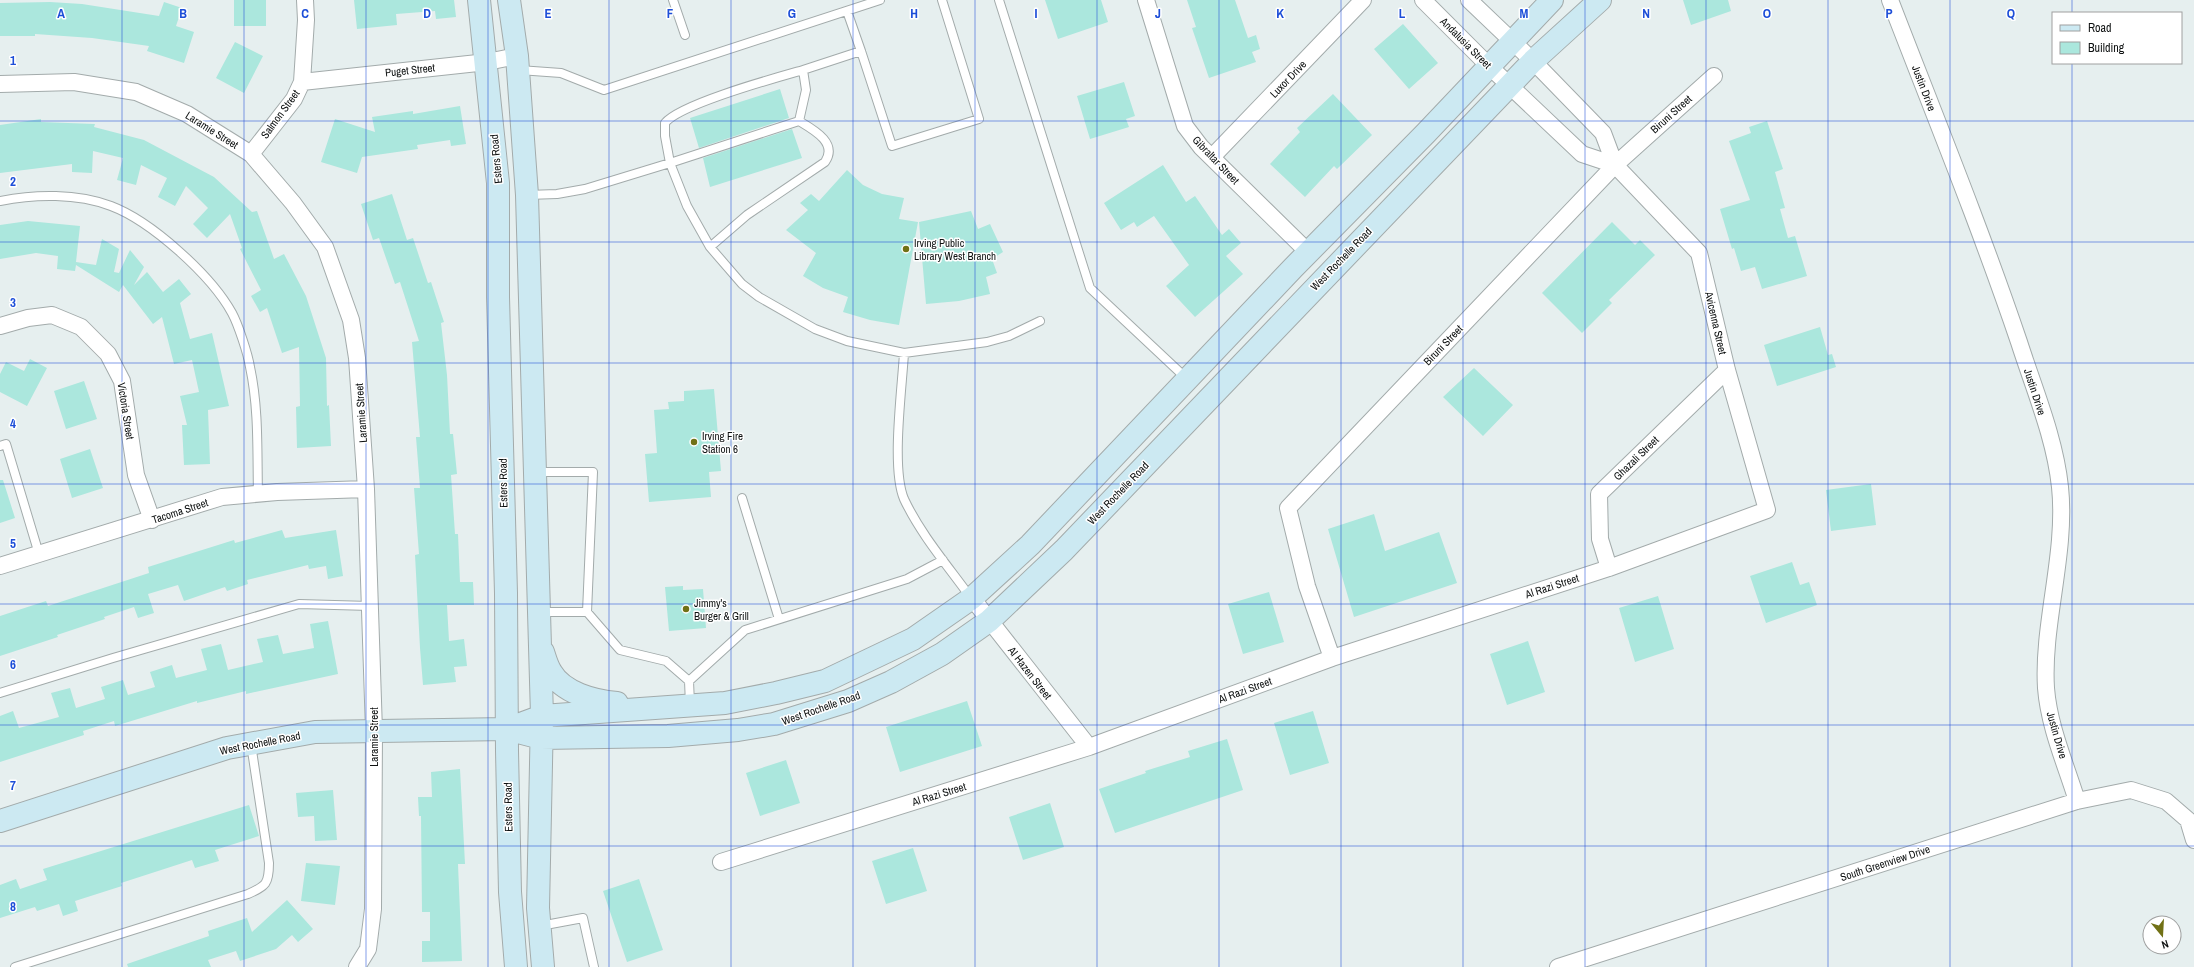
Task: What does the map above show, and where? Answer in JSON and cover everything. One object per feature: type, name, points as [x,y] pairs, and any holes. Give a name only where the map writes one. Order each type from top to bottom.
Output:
[{"type":"street","name":"Salmon Street","points":[[250,154],[294,99],[302,82],[306,20],[305,0]]},
{"type":"street","name":"Esters Road","points":[[479,0],[487,62],[498,183],[498,297],[503,470],[510,892],[516,967]]},
{"type":"street","points":[[510,0],[518,63],[527,195],[542,716],[538,908],[543,967]]},
{"type":"street","name":"Gibraltar Street","points":[[1146,0],[1185,126],[1212,157],[1308,252]]},
{"type":"street","name":"Luxor Drive","points":[[1212,157],[1363,0]]},
{"type":"street","name":"Andalusia Street","points":[[1423,0],[1509,85]]},
{"type":"street","points":[[1470,0],[1533,60]]},
{"type":"street","name":"West Rochelle Road","points":[[0,821],[227,748],[250,743],[315,732],[507,728],[542,716],[733,701],[825,681],[912,639],[972,598],[1030,545],[1308,252],[1552,0]]},
{"type":"street","name":"West Rochelle Road","points":[[507,728],[541,738],[668,736],[738,730],[774,724],[848,701],[891,682],[942,654],[989,620],[1064,550],[1533,60],[1600,0]]},
{"type":"street","name":"Justin Drive","points":[[1890,0],[2001,290],[2054,452],[2060,487],[2060,514],[2058,552],[2047,652],[2046,687],[2050,716],[2078,801]]},
{"type":"street","name":"Avicenna Street","points":[[1533,60],[1603,133],[1615,165],[1700,253],[1727,370],[1767,510]]},
{"type":"street","name":"Puget Street","points":[[302,82],[487,62],[518,63]]},
{"type":"street","name":"Biruni Street","points":[[1332,658],[1307,586],[1288,508],[1615,165],[1714,76]]},
{"type":"street","name":"Laramie Street","points":[[0,84],[74,82],[136,92],[187,114],[250,154],[293,203],[325,247],[351,320],[357,358],[366,489],[374,731],[373,909],[368,949],[357,967]]},
{"type":"street","name":"Avicenna Street","points":[[1509,85],[1582,154],[1615,165]]},
{"type":"street","name":"Victoria Street","points":[[0,326],[28,318],[52,315],[81,327],[108,354],[122,381],[136,475],[152,520]]},
{"type":"street","name":"Ghazali Street","points":[[1609,568],[1600,539],[1599,494],[1727,370]]},
{"type":"street","points":[[503,470],[534,472]]},
{"type":"street","name":"Tacoma Street","points":[[0,566],[222,497],[366,489]]},
{"type":"street","name":"Al Razi Street","points":[[722,862],[1089,747],[1332,658],[1609,568],[1767,510]]},
{"type":"street","name":"Al Hazen Street","points":[[972,598],[1089,747]]},
{"type":"street","points":[[539,643],[551,672],[562,686],[580,695],[614,703],[660,707]]},
{"type":"street","name":"South Greenview Drive","points":[[1558,967],[2078,801],[2131,790],[2166,800],[2188,820],[2194,840]]},
{"type":"lane","points":[[673,0],[685,35]]},
{"type":"lane","points":[[518,63],[561,73],[604,90],[880,0]]},
{"type":"lane","points":[[847,10],[892,146],[979,119],[942,0]]},
{"type":"lane","points":[[999,0],[1090,288],[1188,380]]},
{"type":"lane","points":[[861,51],[718,96],[674,115],[665,123],[665,136],[670,163],[687,206],[710,247],[742,284],[759,297],[815,330],[847,341],[904,353],[987,342],[1009,336],[1040,321]]},
{"type":"lane","points":[[799,121],[806,90],[802,70]]},
{"type":"lane","points":[[527,195],[557,194],[585,189],[799,121],[816,131],[826,142],[830,156],[825,162],[747,215],[710,247]]},
{"type":"lane","points":[[0,201],[26,196],[76,198],[110,206],[152,228],[204,276],[232,313],[250,366],[257,421],[258,494]]},
{"type":"lane","points":[[904,353],[897,463],[904,498],[921,528],[972,598]]},
{"type":"lane","points":[[0,446],[6,444],[39,554]]},
{"type":"lane","points":[[534,472],[593,472],[586,612],[620,650],[666,661],[689,681],[690,705]]},
{"type":"lane","points":[[742,498],[779,619]]},
{"type":"lane","points":[[689,681],[745,630],[907,579],[943,560]]},
{"type":"lane","points":[[0,693],[120,656],[300,604],[370,606]]},
{"type":"lane","points":[[538,612],[586,612]]},
{"type":"lane","points":[[15,967],[248,894],[264,887],[269,877],[269,863],[250,743]]},
{"type":"lane","points":[[539,926],[583,918],[594,967]]},
{"type":"building","points":[[234,0],[266,0],[266,26],[234,26]]},
{"type":"building","points":[[354,0],[454,0],[456,17],[436,19],[435,11],[396,14],[397,25],[357,29]]},
{"type":"building","points":[[1045,0],[1101,0],[1108,22],[1058,39]]},
{"type":"building","points":[[1187,0],[1235,0],[1248,38],[1256,35],[1260,49],[1252,52],[1256,62],[1209,78],[1192,28],[1196,27]]},
{"type":"building","points":[[1683,0],[1728,0],[1731,11],[1691,25]]},
{"type":"building","points":[[50,2],[82,4],[159,16],[164,2],[182,8],[176,26],[194,32],[184,63],[147,51],[149,46],[92,38],[35,34],[35,36],[0,36],[0,3]]},
{"type":"building","points":[[1403,24],[1438,63],[1409,89],[1374,49]]},
{"type":"building","points":[[235,42],[263,56],[244,93],[216,78]]},
{"type":"building","points":[[1124,82],[1135,116],[1126,119],[1129,127],[1090,139],[1077,96]]},
{"type":"building","points":[[780,89],[789,118],[699,148],[690,118]]},
{"type":"building","points":[[1333,94],[1372,135],[1337,169],[1334,166],[1305,197],[1270,164],[1300,132],[1297,128]]},
{"type":"building","points":[[460,106],[466,144],[451,146],[450,140],[417,145],[418,149],[362,157],[357,173],[321,162],[335,119],[375,132],[372,117],[413,111],[413,114]]},
{"type":"building","points":[[41,119],[41,122],[95,124],[94,127],[144,140],[214,177],[252,212],[257,211],[274,259],[284,254],[306,296],[326,358],[327,406],[329,405],[331,446],[297,448],[296,407],[300,406],[299,347],[282,353],[267,308],[260,312],[251,296],[261,290],[240,249],[242,248],[230,214],[207,238],[193,224],[208,208],[186,186],[175,206],[158,197],[167,178],[141,165],[136,185],[117,180],[123,158],[93,151],[92,173],[72,172],[72,164],[0,173],[0,125]]},
{"type":"building","points":[[1767,121],[1783,169],[1775,172],[1785,208],[1780,209],[1788,238],[1795,236],[1807,276],[1762,289],[1755,267],[1741,271],[1734,248],[1732,249],[1720,209],[1750,200],[1729,141],[1751,133],[1749,127]]},
{"type":"building","points":[[792,129],[802,158],[710,187],[703,158]]},
{"type":"building","points":[[1163,165],[1186,202],[1195,196],[1222,235],[1229,229],[1241,243],[1226,256],[1243,274],[1195,317],[1166,286],[1189,265],[1154,216],[1137,227],[1134,222],[1121,230],[1104,203]]},
{"type":"building","name":"Irving Public Library West Branch","points":[[847,170],[863,185],[882,194],[904,198],[899,219],[918,222],[899,325],[870,320],[843,312],[848,297],[823,288],[803,276],[816,253],[786,230],[808,210],[800,203],[811,194],[819,201]]},
{"type":"building","points":[[392,194],[407,240],[413,238],[428,283],[431,282],[444,322],[441,323],[447,375],[450,434],[453,434],[457,474],[451,475],[455,534],[458,534],[460,582],[473,582],[474,605],[447,605],[449,641],[464,639],[467,666],[454,667],[456,682],[423,685],[415,555],[419,554],[414,488],[420,488],[416,437],[420,437],[412,342],[419,341],[400,282],[395,284],[379,238],[373,240],[361,204]]},
{"type":"building","points":[[971,211],[978,229],[990,224],[1003,252],[992,259],[997,273],[986,277],[990,294],[959,301],[926,304],[919,222]]},
{"type":"building","points":[[28,221],[80,226],[76,262],[96,265],[102,239],[119,249],[114,272],[119,273],[130,250],[144,267],[134,285],[147,272],[163,292],[179,279],[191,294],[180,303],[190,339],[212,333],[229,406],[208,410],[210,464],[184,465],[182,425],[187,425],[180,396],[199,392],[192,360],[174,364],[162,317],[153,324],[123,285],[119,292],[76,265],[75,271],[57,269],[58,256],[36,253],[0,259],[0,225]]},
{"type":"building","points":[[1612,222],[1635,245],[1640,240],[1655,255],[1609,300],[1612,303],[1582,333],[1542,293]]},
{"type":"building","points":[[1820,327],[1828,355],[1832,354],[1836,367],[1777,386],[1764,345]]},
{"type":"building","points":[[30,359],[47,368],[27,406],[0,392],[0,374],[6,362],[24,371]]},
{"type":"building","points":[[1474,368],[1513,405],[1483,436],[1443,397]]},
{"type":"building","points":[[84,381],[97,419],[66,429],[54,391]]},
{"type":"building","name":"Irving Fire Station 6","points":[[714,389],[721,471],[709,472],[711,497],[649,502],[645,454],[657,453],[654,410],[669,409],[668,402],[684,401],[684,391]]},
{"type":"building","points":[[90,449],[103,488],[72,498],[60,459]]},
{"type":"building","points":[[0,480],[3,480],[15,518],[0,523]]},
{"type":"building","points":[[1871,484],[1876,525],[1831,531],[1826,490]]},
{"type":"building","points":[[1374,514],[1385,551],[1439,532],[1457,583],[1354,617],[1328,529]]},
{"type":"building","points":[[282,530],[285,538],[336,530],[343,576],[328,579],[326,566],[309,569],[308,565],[247,580],[248,584],[227,591],[225,587],[184,601],[178,585],[148,594],[154,613],[138,618],[134,607],[104,617],[105,619],[57,635],[58,637],[0,656],[0,616],[46,601],[48,606],[149,573],[148,567],[234,540],[235,543]]},
{"type":"building","points":[[1792,562],[1800,585],[1809,582],[1817,605],[1766,623],[1750,576]]},
{"type":"building","name":"Jimmy's Burger & Grill","points":[[683,586],[683,590],[703,589],[706,628],[669,631],[665,587]]},
{"type":"building","points":[[1269,592],[1284,642],[1243,654],[1228,604]]},
{"type":"building","points":[[1658,596],[1674,649],[1635,662],[1619,608]]},
{"type":"building","points":[[328,621],[338,674],[246,694],[246,691],[197,703],[197,701],[115,726],[114,721],[83,731],[84,735],[0,762],[0,716],[13,711],[19,728],[59,717],[51,693],[70,688],[76,708],[105,699],[101,687],[123,680],[128,695],[155,687],[150,672],[172,665],[176,678],[207,670],[201,649],[221,644],[228,670],[263,662],[257,639],[278,635],[283,654],[314,648],[310,624]]},
{"type":"building","points":[[1528,641],[1545,692],[1507,705],[1490,654]]},
{"type":"building","points":[[967,701],[982,746],[900,772],[886,727]]},
{"type":"building","points":[[1313,711],[1329,763],[1290,775],[1274,723]]},
{"type":"building","points":[[1227,739],[1243,790],[1115,833],[1099,789],[1146,773],[1145,771],[1190,757],[1188,751]]},
{"type":"building","points":[[786,760],[800,803],[760,816],[746,773]]},
{"type":"building","points":[[460,769],[465,864],[458,864],[462,961],[422,962],[422,941],[430,941],[430,912],[422,912],[421,816],[419,816],[418,797],[432,797],[431,772]]},
{"type":"building","points":[[333,790],[337,840],[315,841],[314,816],[298,817],[296,793]]},
{"type":"building","points":[[1050,803],[1064,847],[1023,860],[1009,817]]},
{"type":"building","points":[[249,805],[259,836],[215,850],[219,861],[195,868],[192,860],[121,883],[122,886],[75,901],[78,911],[63,916],[59,904],[37,911],[35,907],[0,918],[0,885],[16,879],[20,889],[47,880],[43,869]]},
{"type":"building","points":[[913,848],[927,891],[886,904],[872,861]]},
{"type":"building","points":[[306,863],[340,866],[335,905],[301,901]]},
{"type":"building","points":[[639,879],[663,950],[627,962],[603,891]]},
{"type":"building","points":[[287,900],[313,929],[298,942],[292,935],[276,949],[240,961],[236,951],[208,960],[211,967],[128,967],[127,964],[209,936],[208,931],[247,918],[252,932]]},
{"type":"place","name":"Irving Public Library West Branch","points":[[906,249]]},
{"type":"place","name":"Irving Fire Station 6","points":[[694,442]]},
{"type":"place","name":"Jimmy's Burger & Grill","points":[[686,609]]}]
